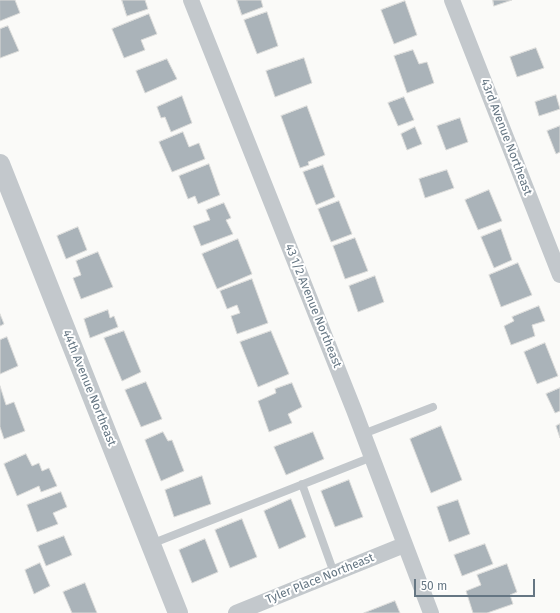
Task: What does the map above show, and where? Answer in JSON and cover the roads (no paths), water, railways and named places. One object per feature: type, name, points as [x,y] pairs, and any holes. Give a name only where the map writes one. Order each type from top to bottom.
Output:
[{"type":"street","name":"43 1/2 Avenue Northeast","points":[[191,0],[363,434],[431,613]]},
{"type":"street","name":"43rd Avenue Northeast","points":[[452,0],[560,275]]},
{"type":"street","name":"44th Avenue Northeast","points":[[0,164],[178,613]]},
{"type":"street","name":"Tyler Place Northeast","points":[[236,613],[404,545]]},
{"type":"lane","points":[[363,434],[433,406]]},
{"type":"lane","points":[[151,544],[372,457]]},
{"type":"lane","points":[[302,484],[334,573]]}]
